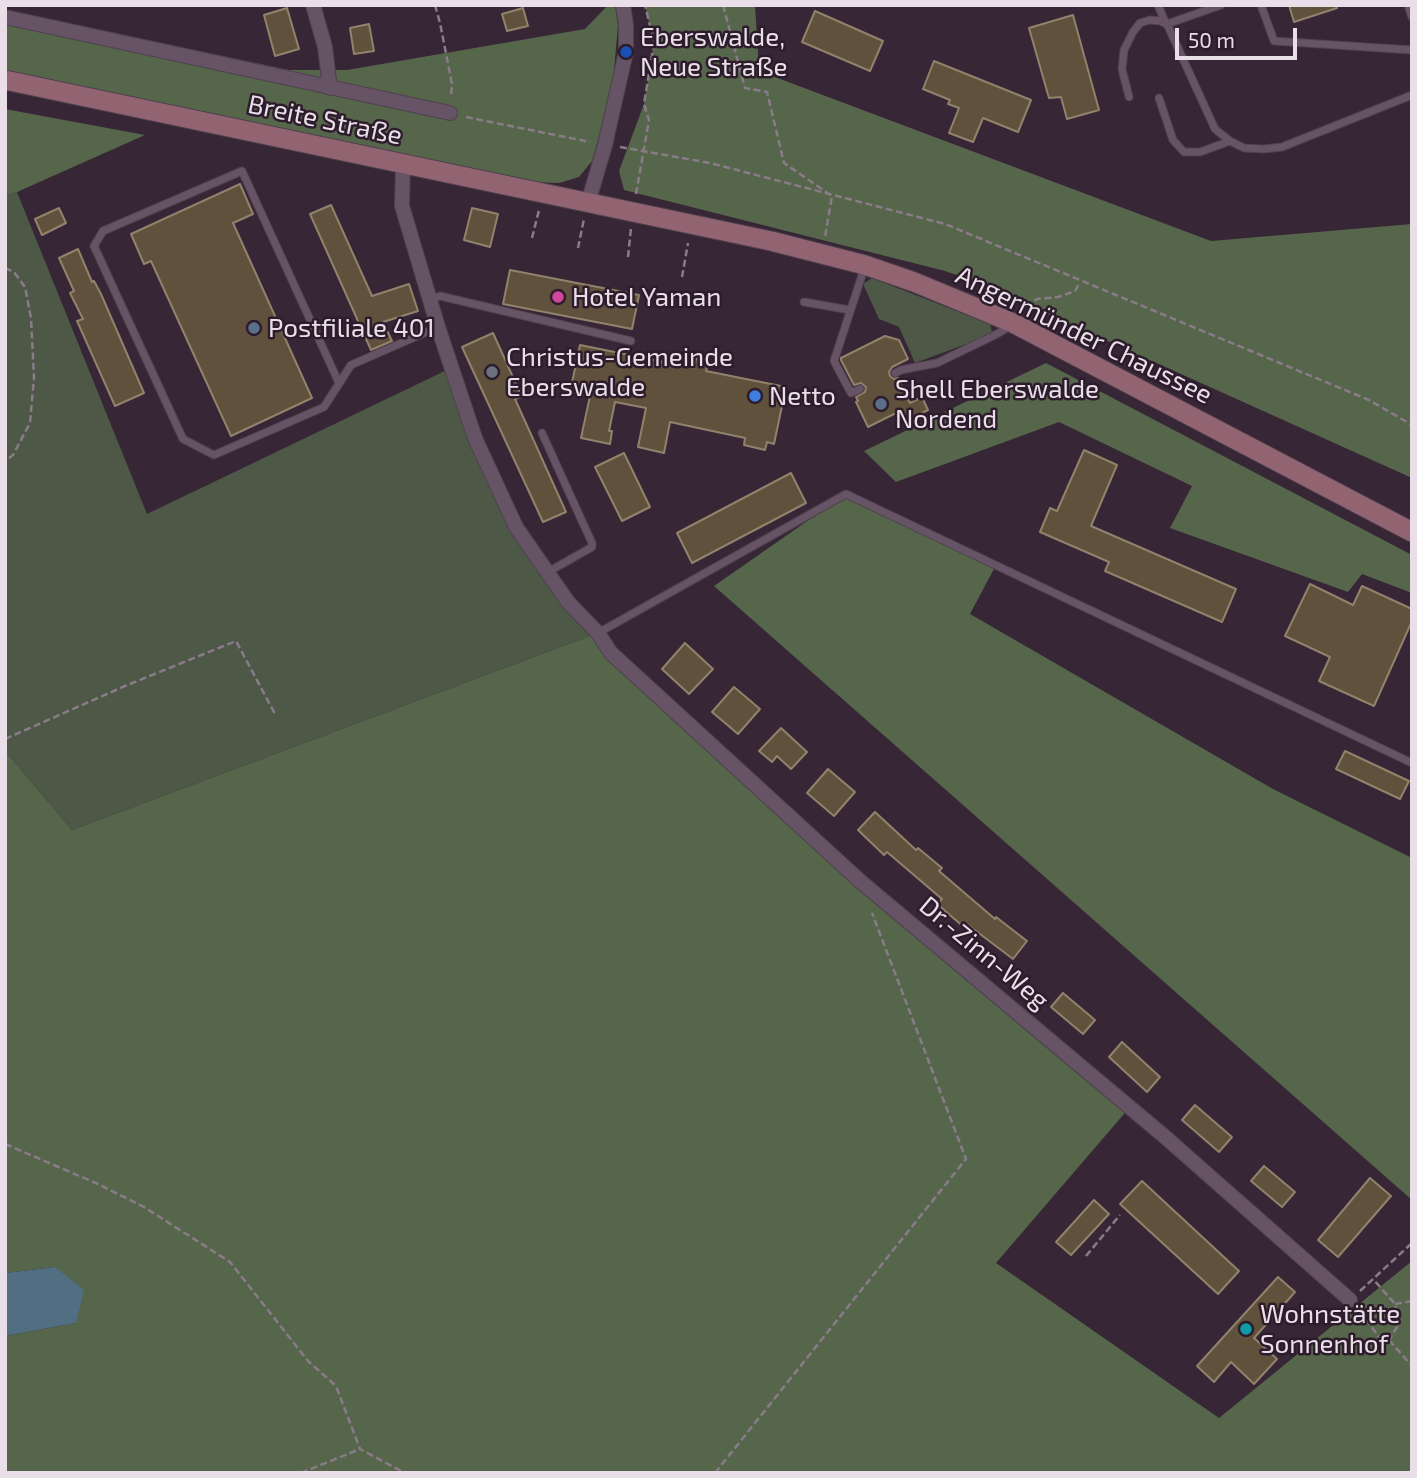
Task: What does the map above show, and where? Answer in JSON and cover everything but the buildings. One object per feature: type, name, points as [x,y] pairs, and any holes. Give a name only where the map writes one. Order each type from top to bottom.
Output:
[{"type":"main road","name":"Breite Straße","points":[[5,80],[403,163],[586,211],[633,213]]},
{"type":"main road","name":"Angermünder Chaussee","points":[[633,213],[771,241],[865,265],[914,282],[1013,323],[1412,532]]},
{"type":"street","points":[[313,5],[325,47],[330,88]]},
{"type":"street","points":[[586,211],[605,145],[625,52],[626,25],[623,5]]},
{"type":"street","points":[[5,16],[450,113]]},
{"type":"street","name":"Dr.-Zinn-Weg","points":[[403,163],[402,206],[475,438],[516,527],[569,602],[598,633],[611,653],[860,881],[1164,1136],[1350,1300]]},
{"type":"lane","points":[[1158,5],[1216,129],[1244,148],[1282,147],[1412,95]]},
{"type":"lane","points":[[1129,97],[1122,69],[1124,50],[1140,23],[1150,20],[1167,24],[1221,5]]},
{"type":"lane","points":[[1261,5],[1274,41],[1412,50]]},
{"type":"lane","points":[[1408,5],[1412,17]]},
{"type":"lane","points":[[1159,98],[1172,141],[1184,152],[1200,152],[1230,141]]},
{"type":"lane","points":[[339,383],[242,171],[103,230],[94,246],[183,439],[214,455],[324,407],[351,365],[438,327]]},
{"type":"lane","points":[[860,389],[850,393],[834,361],[865,265]]},
{"type":"lane","points":[[430,300],[440,296],[631,341]]},
{"type":"lane","points":[[804,302],[850,310]]},
{"type":"lane","points":[[895,373],[937,363],[997,334],[1013,323]]},
{"type":"lane","points":[[542,433],[592,543],[592,547],[547,572]]},
{"type":"lane","points":[[598,633],[846,494],[1412,763]]},
{"type":"path","points":[[435,5],[452,84],[450,113],[605,145],[710,163],[946,225],[1369,400],[1412,425]]},
{"type":"path","points":[[644,151],[649,120],[644,104],[654,43],[645,5]]},
{"type":"path","points":[[723,5],[746,88],[767,92],[784,163],[832,196]]},
{"type":"path","points":[[822,254],[832,196]]},
{"type":"path","points":[[532,238],[539,210]]},
{"type":"path","points":[[578,248],[586,211]]},
{"type":"path","points":[[5,268],[14,271],[24,287],[31,318],[34,378],[30,423],[13,455],[5,461]]},
{"type":"path","points":[[1013,323],[1024,316],[1037,299],[1075,292],[1081,281]]},
{"type":"path","points":[[5,739],[236,640],[275,714]]},
{"type":"path","points":[[715,1473],[966,1159],[860,881]]},
{"type":"path","points":[[5,1144],[144,1207],[230,1262],[308,1361],[337,1386],[360,1449],[405,1473]]},
{"type":"path","points":[[1086,1256],[1119,1215]]},
{"type":"path","points":[[1412,1243],[1350,1300],[1378,1336],[1389,1340],[1412,1366]]},
{"type":"path","points":[[1373,1279],[1395,1304],[1399,1324],[1389,1340]]},
{"type":"path","points":[[1395,1304],[1412,1301]]},
{"type":"path","points":[[301,1473],[360,1449]]},
{"type":"green space","points":[[608,5],[615,5],[618,26],[612,92],[592,161],[579,177],[559,183],[532,182],[5,73],[5,10],[289,70],[347,70],[585,29]]},
{"type":"green space","points":[[645,5],[755,5],[759,71],[1211,241],[1412,224],[1412,478],[1002,291],[945,271],[624,190],[619,171],[644,104],[654,43]]},
{"type":"green space","points":[[5,109],[145,135],[5,195]]},
{"type":"green space","points":[[17,192],[147,514],[451,368],[516,527],[598,633],[72,830],[5,751],[5,195]]},
{"type":"green space","points":[[872,278],[990,324],[992,332],[988,336],[915,363],[899,327],[879,319],[863,284]]},
{"type":"green space","points":[[1046,363],[1412,555],[1412,593],[1362,574],[1348,592],[1170,528],[1192,486],[1059,422],[896,482],[864,451]]},
{"type":"green space","points":[[846,494],[996,565],[970,614],[1273,789],[1412,858],[1412,1200],[714,586]]},
{"type":"green space","points":[[598,633],[860,881],[1130,1107],[996,1263],[1219,1418],[1412,1261],[1412,1473],[5,1473],[5,1336],[76,1323],[55,1267],[5,1273],[5,751],[72,830]]},
{"type":"water","points":[[55,1267],[84,1290],[76,1323],[5,1336],[5,1273]]},
{"type":"place","name":"Eberswalde, Neue Straße","points":[[626,52]]},
{"type":"place","name":"Hotel Yaman","points":[[558,297]]},
{"type":"place","name":"Postfiliale 401","points":[[254,328]]},
{"type":"place","name":"Christus-Gemeinde Eberswalde","points":[[492,372]]},
{"type":"place","name":"Netto","points":[[755,396]]},
{"type":"place","name":"Shell Eberswalde Nordend","points":[[881,404]]},
{"type":"place","name":"Wohnstätte Sonnenhof","points":[[1246,1329]]}]
